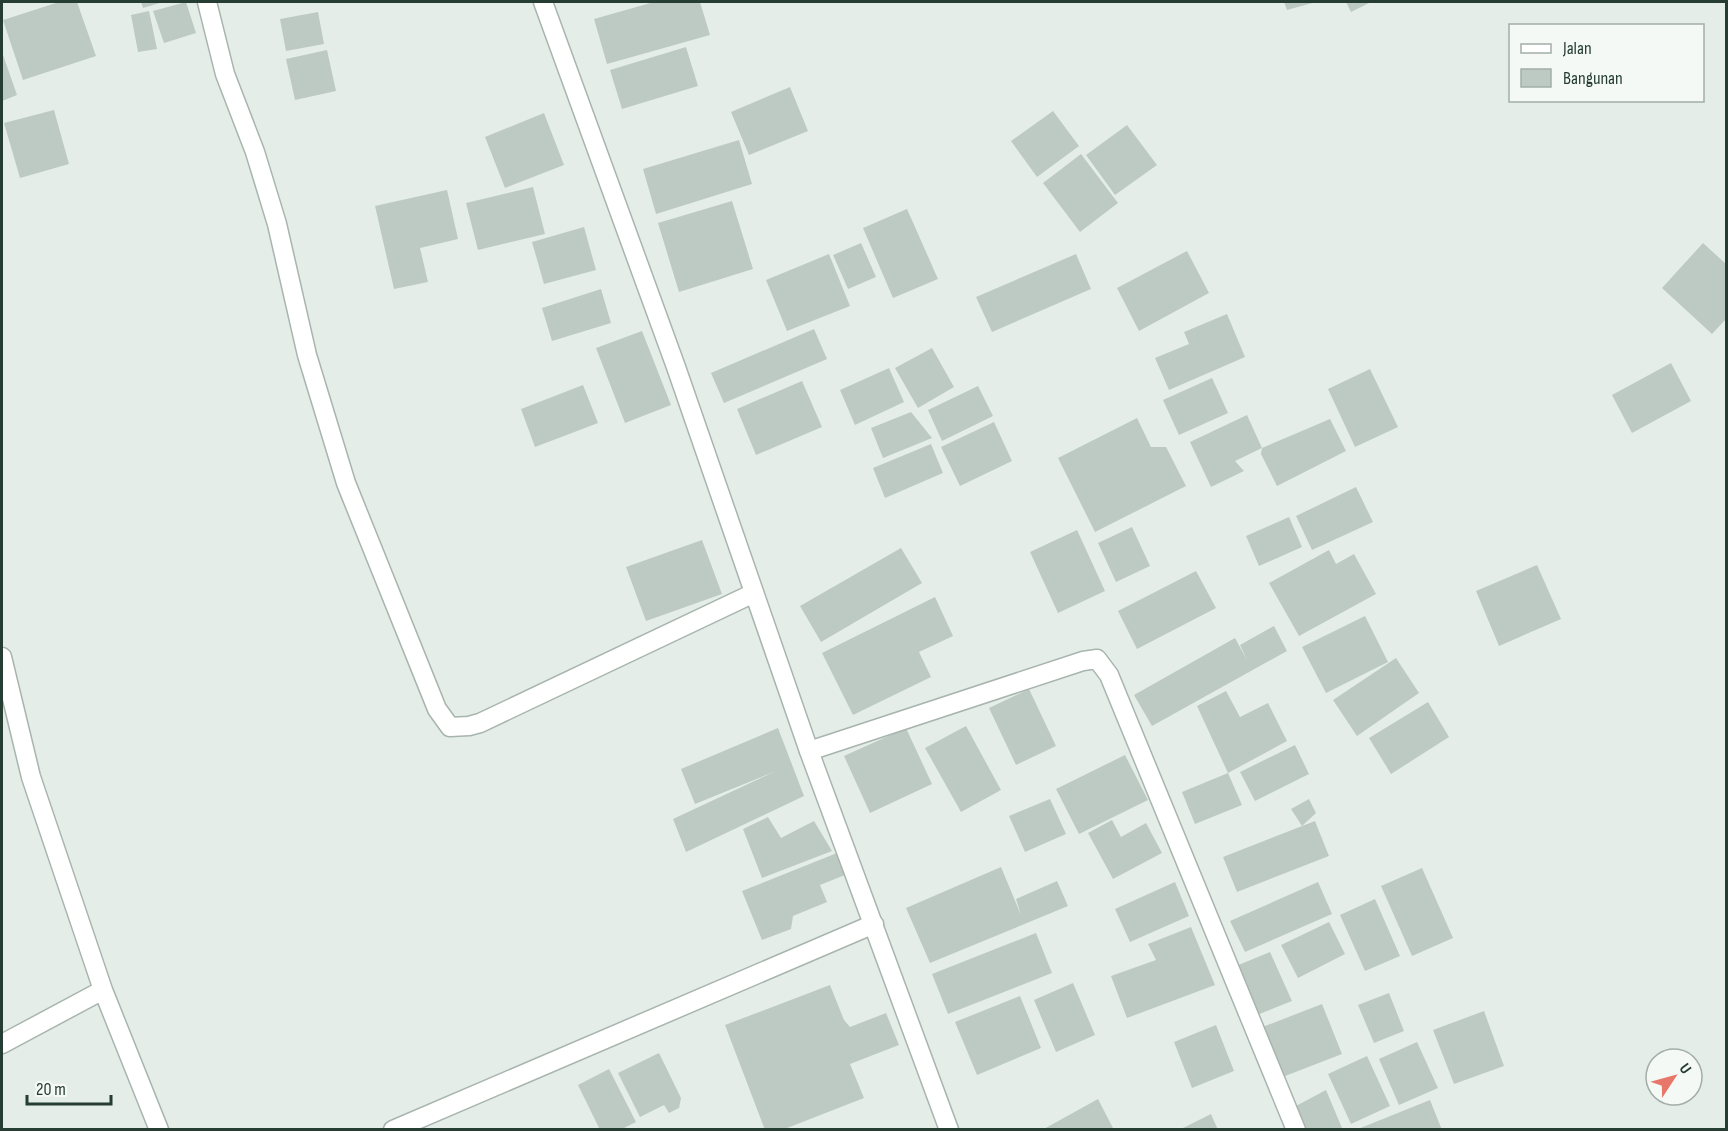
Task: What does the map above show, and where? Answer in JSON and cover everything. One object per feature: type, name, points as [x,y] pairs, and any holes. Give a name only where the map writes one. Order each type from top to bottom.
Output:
[{"type":"street","points":[[207,2],[225,74],[255,152],[277,224],[307,355],[346,483],[437,709],[450,727],[480,723],[754,593]]},
{"type":"street","points":[[543,2],[676,367],[808,750],[949,1130]]},
{"type":"street","points":[[2,657],[31,777],[103,990],[159,1130]]},
{"type":"street","points":[[808,750],[1083,661],[1097,659],[1109,675],[1296,1130]]},
{"type":"street","points":[[393,1130],[874,924]]},
{"type":"street","points":[[2,1044],[103,990]]},
{"type":"building","points":[[59,2],[77,2],[96,56],[23,80],[3,20]]},
{"type":"building","points":[[141,2],[163,2],[143,8]]},
{"type":"building","points":[[186,2],[196,33],[164,43],[153,11]]},
{"type":"building","points":[[654,2],[700,2],[710,35],[607,64],[594,19]]},
{"type":"building","points":[[1284,2],[1316,2],[1287,10]]},
{"type":"building","points":[[1346,2],[1371,2],[1351,12]]},
{"type":"building","points":[[149,11],[157,49],[138,52],[131,15]]},
{"type":"building","points":[[318,12],[324,44],[286,51],[280,19]]},
{"type":"building","points":[[686,47],[698,86],[622,109],[610,70]]},
{"type":"building","points":[[327,50],[336,91],[295,100],[286,59]]},
{"type":"building","points":[[2,52],[17,95],[2,101]]},
{"type":"building","points":[[790,87],[808,131],[749,155],[731,112]]},
{"type":"building","points":[[54,110],[69,164],[20,178],[4,123]]},
{"type":"building","points":[[1053,111],[1079,146],[1037,177],[1011,141]]},
{"type":"building","points":[[544,113],[564,165],[505,188],[485,137]]},
{"type":"building","points":[[1127,125],[1157,165],[1115,195],[1086,155]]},
{"type":"building","points":[[739,140],[752,184],[656,214],[643,169]]},
{"type":"building","points":[[1081,154],[1118,203],[1080,232],[1043,183]]},
{"type":"building","points":[[533,187],[545,234],[478,250],[466,203]]},
{"type":"building","points":[[447,190],[458,239],[420,248],[428,282],[394,289],[375,206]]},
{"type":"building","points":[[732,201],[753,269],[679,292],[658,223]]},
{"type":"building","points":[[907,209],[938,279],[893,298],[863,228]]},
{"type":"building","points":[[584,227],[596,270],[544,284],[532,242]]},
{"type":"building","points":[[861,243],[876,277],[848,289],[833,255]]},
{"type":"building","points":[[1703,243],[1726,264],[1726,319],[1712,334],[1662,288]]},
{"type":"building","points":[[1187,251],[1209,293],[1139,331],[1117,288]]},
{"type":"building","points":[[829,254],[850,306],[787,331],[766,280]]},
{"type":"building","points":[[1076,254],[1091,289],[992,332],[976,297]]},
{"type":"building","points":[[601,289],[611,323],[552,341],[542,308]]},
{"type":"building","points":[[1227,314],[1245,357],[1169,390],[1155,358],[1189,344],[1184,332]]},
{"type":"building","points":[[814,329],[827,359],[724,403],[711,373]]},
{"type":"building","points":[[642,331],[671,405],[625,423],[596,348]]},
{"type":"building","points":[[932,348],[954,387],[918,408],[895,368]]},
{"type":"building","points":[[1671,363],[1691,401],[1632,433],[1612,395]]},
{"type":"building","points":[[889,368],[904,402],[855,425],[840,390]]},
{"type":"building","points":[[1370,369],[1398,427],[1355,447],[1328,389]]},
{"type":"building","points":[[1212,378],[1228,413],[1179,435],[1163,400]]},
{"type":"building","points":[[802,381],[822,427],[756,455],[737,409]]},
{"type":"building","points":[[583,385],[598,423],[535,447],[521,409]]},
{"type":"building","points":[[978,386],[993,416],[942,441],[928,410]]},
{"type":"building","points":[[911,412],[932,438],[883,458],[871,428]]},
{"type":"building","points":[[1247,415],[1262,448],[1235,461],[1244,471],[1211,487],[1190,442]]},
{"type":"building","points":[[1137,418],[1151,447],[1166,447],[1186,486],[1095,532],[1058,458]]},
{"type":"building","points":[[1330,419],[1346,451],[1277,486],[1261,454],[1262,448]]},
{"type":"building","points":[[994,422],[1012,461],[960,486],[941,447]]},
{"type":"building","points":[[931,444],[943,473],[885,498],[873,468]]},
{"type":"building","points":[[1356,487],[1373,522],[1312,550],[1296,516]]},
{"type":"building","points":[[1289,517],[1302,547],[1259,566],[1246,536]]},
{"type":"building","points":[[1132,527],[1150,566],[1116,582],[1098,543]]},
{"type":"building","points":[[1077,530],[1105,591],[1058,613],[1030,552]]},
{"type":"building","points":[[702,540],[722,594],[646,621],[626,567]]},
{"type":"building","points":[[901,548],[922,583],[821,642],[800,606]]},
{"type":"building","points":[[1329,550],[1336,564],[1354,554],[1376,594],[1299,636],[1269,583]]},
{"type":"building","points":[[1537,565],[1561,619],[1499,646],[1476,591]]},
{"type":"building","points":[[1196,571],[1216,608],[1137,649],[1118,611]]},
{"type":"building","points":[[935,597],[953,636],[919,652],[931,677],[853,715],[822,653]]},
{"type":"building","points":[[1365,616],[1388,662],[1326,693],[1302,647]]},
{"type":"building","points":[[1274,626],[1287,651],[1152,726],[1134,695],[1235,638],[1247,660],[1240,645]]},
{"type":"building","points":[[1396,658],[1419,693],[1357,736],[1333,700]]},
{"type":"building","points":[[1029,689],[1056,746],[1016,765],[989,708]]},
{"type":"building","points":[[1226,691],[1240,717],[1268,703],[1287,741],[1228,773],[1197,706]]},
{"type":"building","points":[[1428,702],[1449,737],[1391,774],[1369,738]]},
{"type":"building","points":[[966,726],[1001,790],[961,812],[925,748]]},
{"type":"building","points":[[778,728],[804,796],[686,852],[673,819],[776,771],[695,804],[681,769]]},
{"type":"building","points":[[906,728],[932,784],[870,813],[844,756]]},
{"type":"building","points":[[1295,745],[1309,774],[1255,801],[1240,772]]},
{"type":"building","points":[[1125,755],[1148,800],[1079,834],[1056,789]]},
{"type":"building","points":[[1228,773],[1242,805],[1195,824],[1182,792]]},
{"type":"building","points":[[1050,799],[1066,834],[1025,852],[1009,816]]},
{"type":"building","points":[[1309,799],[1316,813],[1302,826],[1291,809]]},
{"type":"building","points":[[768,817],[781,838],[814,821],[832,851],[762,878],[743,829]]},
{"type":"building","points":[[1112,820],[1121,837],[1146,823],[1162,853],[1113,879],[1088,833]]},
{"type":"building","points":[[1315,821],[1329,856],[1237,892],[1223,857]]},
{"type":"building","points":[[837,853],[845,875],[820,885],[827,902],[793,916],[791,929],[762,940],[742,891]]},
{"type":"building","points":[[1001,867],[1021,915],[1016,899],[1057,881],[1068,906],[930,963],[906,908]]},
{"type":"building","points":[[1422,868],[1453,938],[1412,956],[1381,886]]},
{"type":"building","points":[[1175,882],[1189,916],[1130,942],[1115,909]]},
{"type":"building","points":[[1318,882],[1332,914],[1245,952],[1230,921]]},
{"type":"building","points":[[1375,899],[1400,956],[1365,971],[1340,915]]},
{"type":"building","points":[[1329,922],[1345,954],[1298,978],[1281,945]]},
{"type":"building","points":[[1191,927],[1215,985],[1127,1018],[1111,976],[1156,960],[1148,944]]},
{"type":"building","points":[[1036,933],[1052,973],[948,1014],[932,974]]},
{"type":"building","points":[[1270,952],[1292,1001],[1257,1015],[1236,966]]},
{"type":"building","points":[[1073,983],[1095,1035],[1056,1052],[1034,1000]]},
{"type":"building","points":[[830,985],[844,1020],[850,1027],[886,1013],[899,1045],[850,1064],[864,1098],[782,1130],[765,1130],[725,1025]]},
{"type":"building","points":[[1389,993],[1404,1031],[1374,1043],[1358,1005]]},
{"type":"building","points":[[1020,996],[1041,1048],[977,1075],[955,1022]]},
{"type":"building","points":[[1322,1004],[1342,1054],[1280,1078],[1260,1028]]},
{"type":"building","points":[[1484,1011],[1504,1066],[1454,1084],[1433,1030]]},
{"type":"building","points":[[1216,1025],[1234,1071],[1192,1088],[1174,1042]]},
{"type":"building","points":[[1417,1042],[1438,1088],[1399,1105],[1379,1059]]},
{"type":"building","points":[[659,1053],[681,1098],[679,1108],[669,1113],[664,1105],[640,1117],[618,1073]]},
{"type":"building","points":[[1367,1056],[1390,1106],[1351,1124],[1328,1074]]},
{"type":"building","points":[[609,1069],[636,1122],[620,1130],[600,1130],[578,1085]]},
{"type":"building","points":[[1326,1090],[1342,1128],[1305,1130],[1294,1107]]},
{"type":"building","points":[[1098,1099],[1114,1130],[1042,1130]]},
{"type":"building","points":[[1430,1100],[1442,1130],[1358,1130],[1358,1129]]},
{"type":"building","points":[[1211,1114],[1218,1130],[1179,1130]]}]
